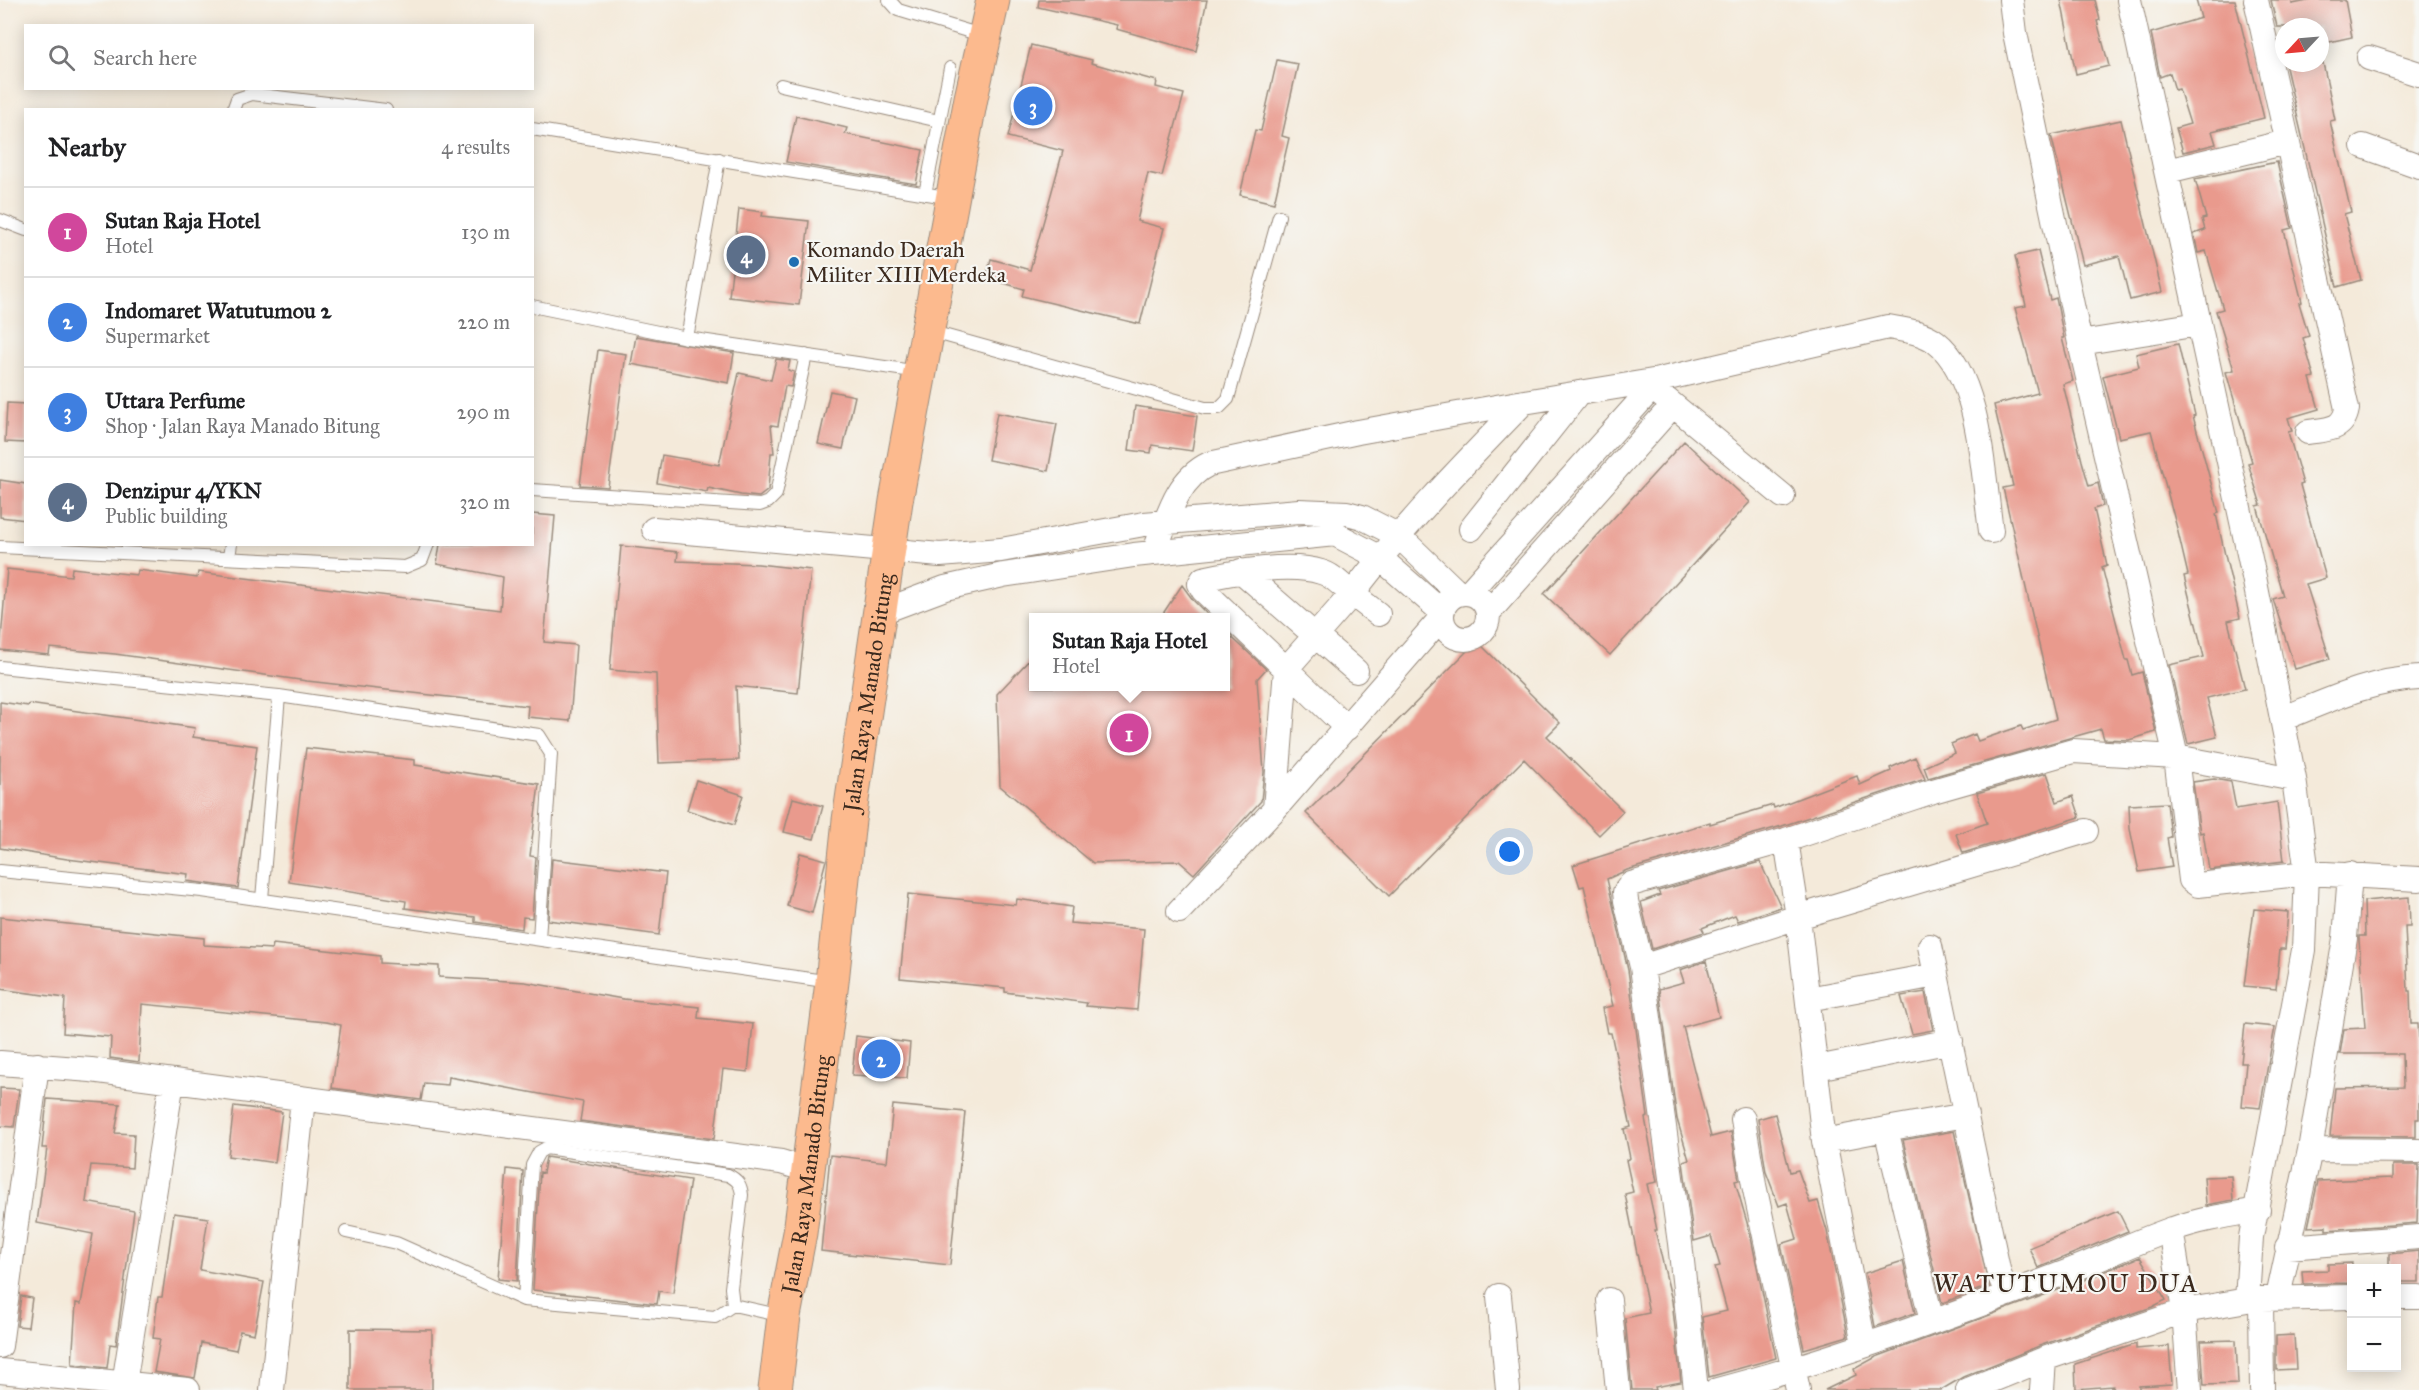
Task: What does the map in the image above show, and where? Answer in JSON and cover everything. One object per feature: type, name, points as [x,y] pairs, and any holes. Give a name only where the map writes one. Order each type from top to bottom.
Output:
[{"type":"highway","name":"Jalan Raya Manado Bitung","points":[[775,1390],[784,1316],[800,1233],[832,982],[849,820],[881,612],[888,551],[927,330],[939,196],[985,36],[993,0]]},
{"type":"street","points":[[2011,0],[2015,33],[2080,343],[2176,757],[2191,879],[2194,884],[2307,873],[2419,879]]},
{"type":"street","points":[[2129,0],[2282,719],[2294,779],[2307,873],[2304,950],[2258,1210],[2251,1237],[2262,1299],[2262,1390]]},
{"type":"street","points":[[2256,0],[2347,409],[2344,421],[2337,428],[2308,432]]},
{"type":"street","points":[[2369,58],[2419,74]]},
{"type":"street","points":[[2167,171],[2288,142]]},
{"type":"street","points":[[2363,146],[2419,166]]},
{"type":"street","points":[[2080,343],[2199,324]]},
{"type":"street","points":[[1154,553],[1179,491],[1196,470],[1209,464],[1358,432],[1524,402],[1656,384],[1888,327],[1911,332],[1934,341],[1950,355],[1970,394],[1991,531]]},
{"type":"street","points":[[1656,384],[1673,405],[1783,496]]},
{"type":"street","points":[[1179,911],[1347,728],[1442,615],[1449,598],[1464,593],[1656,384]]},
{"type":"street","points":[[1471,529],[1579,393]]},
{"type":"street","points":[[1275,809],[1286,669],[1352,594],[1378,557],[1429,500],[1524,402]]},
{"type":"street","points":[[1488,613],[1673,405]]},
{"type":"street","points":[[654,530],[940,555],[1001,550],[1144,524],[1299,512],[1347,513],[1362,517],[1399,536],[1464,593],[1485,604],[1488,613],[1487,624],[1481,633],[1472,638],[1462,639],[1452,636],[1444,628],[1442,615],[1378,557],[1335,534],[1154,553],[992,578],[945,588],[881,612]]},
{"type":"street","points":[[1241,571],[1356,671]]},
{"type":"street","points":[[1228,613],[1201,587],[1203,579],[1241,571],[1320,571],[1378,614]]},
{"type":"street","points":[[1230,615],[1347,728]]},
{"type":"street","points":[[2282,719],[2361,688],[2394,679],[2419,678]]},
{"type":"street","points":[[1696,1390],[1680,1244],[1642,966],[1625,892],[1631,884],[1786,840],[1933,790],[2073,751],[2176,757],[2294,779]]},
{"type":"street","points":[[1642,966],[2086,831]]},
{"type":"street","points":[[1786,840],[1798,917],[1824,1141],[1864,1344]]},
{"type":"street","points":[[2262,1299],[2287,1247],[2310,1150],[2344,938],[2350,874]]},
{"type":"street","points":[[1930,946],[1999,1274],[2007,1293]]},
{"type":"street","points":[[1808,999],[1936,975]]},
{"type":"street","points":[[1817,1068],[1951,1041]]},
{"type":"street","points":[[0,1063],[37,1065],[172,1081],[781,1162],[808,1170]]},
{"type":"street","points":[[0,1346],[37,1065]]},
{"type":"street","points":[[124,1384],[172,1081]]},
{"type":"street","points":[[272,1390],[303,1099]]},
{"type":"street","points":[[1824,1141],[1966,1114]]},
{"type":"street","points":[[1743,1119],[1754,1185],[1795,1380]]},
{"type":"street","points":[[1886,1129],[1932,1322]]},
{"type":"street","points":[[2310,1150],[2419,1151]]},
{"type":"street","points":[[1717,1390],[1795,1380],[1864,1344],[1932,1322],[2171,1229],[2202,1220],[2258,1210]]},
{"type":"street","points":[[2171,1229],[2184,1311],[2190,1390]]},
{"type":"street","points":[[2287,1247],[2419,1237]]},
{"type":"street","points":[[1499,1296],[1508,1390]]},
{"type":"street","points":[[1968,1390],[2044,1359],[2184,1311],[2262,1299],[2347,1297]]},
{"type":"street","points":[[2401,1297],[2419,1298]]},
{"type":"street","points":[[1609,1300],[1618,1390]]},
{"type":"street","points":[[2042,1390],[2044,1359]]},
{"type":"street","points":[[0,1371],[188,1390]]},
{"type":"lane","points":[[890,0],[898,10],[985,36]]},
{"type":"lane","points":[[534,129],[939,196],[939,122],[950,68]]},
{"type":"lane","points":[[781,85],[939,122]]},
{"type":"lane","points":[[234,108],[237,99],[252,94],[369,108]]},
{"type":"lane","points":[[687,338],[719,159]]},
{"type":"lane","points":[[927,330],[1205,408],[1219,408],[1228,399],[1279,216]]},
{"type":"lane","points":[[0,220],[24,229]]},
{"type":"lane","points":[[534,306],[687,338],[921,372]]},
{"type":"lane","points":[[534,490],[760,505],[768,502],[776,494],[806,355]]},
{"type":"lane","points":[[0,547],[230,551],[405,567],[422,560],[427,546]]},
{"type":"lane","points":[[0,667],[279,696],[539,735],[551,754],[539,939]]},
{"type":"lane","points":[[262,899],[279,696]]},
{"type":"lane","points":[[0,871],[262,899],[832,982]]},
{"type":"lane","points":[[524,1300],[532,1165],[538,1152],[546,1148],[728,1175],[734,1178],[741,1187],[742,1195],[730,1288],[733,1305]]},
{"type":"lane","points":[[346,1232],[396,1244],[524,1300],[715,1317],[733,1305],[784,1316]]},
{"type":"building","points":[[1039,0],[1207,0],[1196,51],[1116,29],[1117,25],[1038,7]]},
{"type":"building","points":[[2061,0],[2095,0],[2100,20],[2097,21],[2109,66],[2076,74]]},
{"type":"building","points":[[2196,0],[2235,0],[2264,118],[2212,131],[2216,144],[2183,152],[2176,128],[2190,124],[2179,89],[2175,90],[2170,73],[2160,77],[2151,33],[2201,18]]},
{"type":"building","points":[[2271,0],[2291,0],[2292,4],[2312,0],[2345,0],[2352,37],[2329,42],[2329,18],[2275,18]]},
{"type":"building","points":[[1031,45],[1092,60],[1091,63],[1157,81],[1156,87],[1184,94],[1162,176],[1148,173],[1137,221],[1164,228],[1140,324],[1022,296],[1024,289],[986,278],[991,259],[1030,270],[1063,151],[1008,137]]},
{"type":"building","points":[[1277,60],[1298,64],[1282,136],[1289,138],[1274,203],[1240,195],[1255,130],[1261,131]]},
{"type":"building","points":[[2287,72],[2325,72],[2335,120],[2330,121],[2351,212],[2344,214],[2361,280],[2337,287]]},
{"type":"building","points":[[796,116],[847,128],[845,134],[923,150],[916,184],[786,162]]},
{"type":"building","points":[[2121,120],[2162,292],[2130,300],[2119,256],[2083,265],[2051,135]]},
{"type":"building","points":[[2277,162],[2292,228],[2284,230],[2302,302],[2299,303],[2309,336],[2303,338],[2314,377],[2310,378],[2319,409],[2288,418],[2292,431],[2288,432],[2326,578],[2306,584],[2330,659],[2295,669],[2273,599],[2283,596],[2257,506],[2261,505],[2248,463],[2252,462],[2226,372],[2234,370],[2216,311],[2223,309],[2206,251],[2198,253],[2194,234],[2205,230],[2202,219],[2206,218],[2195,179]]},
{"type":"building","points":[[739,209],[763,212],[762,216],[809,221],[799,305],[729,297]]},
{"type":"building","points":[[2038,251],[2050,300],[2056,298],[2064,338],[2062,338],[2073,381],[2063,384],[2082,461],[2089,486],[2098,483],[2103,506],[2094,509],[2107,565],[2102,567],[2126,660],[2128,660],[2132,675],[2142,672],[2156,732],[2129,740],[2104,739],[2101,729],[1928,778],[1924,767],[1955,753],[1951,744],[1975,734],[1978,741],[2021,726],[2023,730],[2056,719],[2003,488],[2013,486],[1994,405],[2038,393],[2015,308],[2026,306],[2015,256]]},
{"type":"building","points":[[636,336],[734,353],[729,383],[631,364]]},
{"type":"building","points":[[2178,344],[2195,415],[2193,416],[2219,513],[2216,514],[2240,618],[2228,621],[2245,689],[2207,698],[2217,737],[2188,744],[2169,665],[2204,657],[2184,576],[2188,575],[2151,431],[2119,438],[2103,376],[2139,367],[2136,354]]},
{"type":"building","points":[[598,350],[626,354],[608,487],[580,485]]},
{"type":"building","points":[[776,359],[790,361],[788,370],[794,372],[791,387],[785,386],[778,426],[771,425],[774,453],[771,453],[768,490],[759,497],[708,488],[707,492],[657,483],[662,455],[719,465],[739,373],[771,380]]},
{"type":"building","points":[[830,391],[855,396],[843,449],[818,444]]},
{"type":"building","points":[[7,403],[24,404],[24,443],[5,442]]},
{"type":"building","points":[[1135,406],[1197,416],[1192,451],[1152,445],[1151,453],[1129,450]]},
{"type":"building","points":[[997,413],[1057,424],[1048,471],[988,460]]},
{"type":"building","points":[[1684,441],[1750,502],[1610,655],[1544,594]]},
{"type":"building","points":[[0,480],[24,484],[24,520],[0,517]]},
{"type":"building","points":[[534,514],[555,516],[544,642],[576,645],[570,721],[527,717],[528,706],[307,681],[115,654],[50,648],[49,655],[0,650],[7,569],[71,576],[72,568],[137,575],[138,570],[197,578],[198,572],[500,610],[503,577],[437,564],[440,546],[534,546]]},
{"type":"building","points":[[621,546],[678,552],[677,561],[758,564],[811,570],[798,693],[736,686],[739,760],[659,763],[656,674],[610,670]]},
{"type":"building","points":[[1182,585],[1206,613],[1163,613]]},
{"type":"building","points":[[1230,636],[1266,669],[1257,679],[1264,772],[1261,801],[1194,874],[1179,861],[1093,863],[1000,786],[997,694],[1029,660],[1029,691],[1230,691]]},
{"type":"building","points":[[1477,641],[1560,723],[1547,736],[1623,811],[1599,835],[1524,759],[1389,896],[1306,813]]},
{"type":"building","points":[[0,702],[28,706],[29,704],[195,728],[193,737],[257,746],[238,888],[187,881],[188,874],[0,848]]},
{"type":"building","points":[[306,748],[415,760],[415,765],[539,784],[530,856],[536,857],[532,918],[523,917],[522,929],[475,922],[475,917],[405,908],[406,901],[289,882]]},
{"type":"building","points":[[1915,757],[1925,779],[1782,826],[1627,870],[1607,879],[1628,970],[1648,1117],[1645,1118],[1657,1182],[1647,1184],[1672,1301],[1681,1382],[1655,1387],[1656,1390],[1632,1390],[1625,1318],[1649,1313],[1625,1194],[1633,1192],[1626,1160],[1630,1158],[1624,1129],[1631,1127],[1611,1033],[1607,1033],[1602,1008],[1613,1006],[1584,886],[1580,887],[1573,865],[1710,822],[1710,824],[1773,805],[1774,808],[1857,776],[1860,785]]},
{"type":"building","points":[[2047,773],[2057,802],[2073,796],[2080,817],[1963,853],[1956,834],[1987,823],[1977,793]]},
{"type":"building","points":[[2214,779],[2231,782],[2236,809],[2277,802],[2284,861],[2209,870],[2203,832],[2200,833],[2193,782]]},
{"type":"building","points":[[696,780],[743,795],[734,825],[687,810]]},
{"type":"building","points":[[793,798],[823,806],[814,839],[784,832]]},
{"type":"building","points":[[2167,803],[2171,837],[2167,838],[2172,867],[2139,872],[2130,829],[2129,805]]},
{"type":"building","points":[[800,853],[826,860],[812,913],[787,906]]},
{"type":"building","points":[[552,859],[666,873],[659,935],[548,920]]},
{"type":"building","points":[[1760,862],[1781,907],[1738,921],[1735,915],[1702,928],[1704,932],[1652,949],[1641,902],[1660,895],[1658,891]]},
{"type":"building","points":[[908,894],[1016,905],[1017,899],[1072,907],[1070,923],[1144,929],[1137,1010],[1086,1006],[1087,1003],[1005,992],[1005,988],[900,978]]},
{"type":"building","points":[[2409,897],[2410,926],[2405,926],[2408,991],[2410,991],[2411,1024],[2418,1024],[2419,1039],[2419,1119],[2416,1119],[2416,1137],[2330,1136],[2335,1088],[2403,1087],[2402,1054],[2340,1054],[2344,1029],[2365,1028],[2359,940],[2359,936],[2365,936],[2364,901]]},
{"type":"building","points":[[2254,909],[2288,912],[2285,949],[2280,949],[2276,989],[2244,986]]},
{"type":"building","points":[[0,917],[204,938],[204,945],[272,949],[273,944],[380,956],[380,963],[439,966],[439,977],[525,982],[623,999],[699,1007],[698,1018],[753,1024],[748,1072],[723,1069],[714,1139],[580,1121],[583,1102],[449,1077],[448,1085],[424,1083],[421,1100],[332,1088],[341,1025],[326,1022],[142,1004],[139,1062],[110,1058],[111,1037],[63,1033],[65,998],[0,989]]},
{"type":"building","points":[[1706,961],[1719,1017],[1683,1027],[1711,1137],[1731,1132],[1739,1180],[1735,1181],[1750,1233],[1776,1358],[1709,1377],[1702,1317],[1727,1311],[1715,1267],[1720,1266],[1711,1236],[1694,1241],[1683,1162],[1689,1160],[1677,1119],[1659,989],[1684,982],[1680,970]]},
{"type":"building","points":[[1925,992],[1933,1030],[1912,1034],[1901,996]]},
{"type":"building","points":[[2245,1024],[2275,1027],[2260,1108],[2242,1106],[2246,1063],[2241,1063]]},
{"type":"building","points":[[856,1036],[910,1043],[907,1078],[852,1075]]},
{"type":"building","points":[[0,1088],[19,1089],[14,1127],[0,1126]]},
{"type":"building","points":[[47,1099],[120,1104],[115,1133],[134,1134],[132,1168],[91,1165],[86,1202],[134,1211],[116,1345],[110,1344],[107,1368],[72,1364],[76,1303],[81,1304],[93,1234],[37,1223],[47,1148],[42,1148]]},
{"type":"building","points":[[893,1105],[965,1112],[950,1265],[821,1251],[830,1155],[887,1162]]},
{"type":"building","points":[[234,1106],[282,1112],[275,1163],[228,1156]]},
{"type":"building","points":[[1775,1114],[1790,1172],[1798,1170],[1810,1203],[1818,1201],[1827,1231],[1848,1336],[1804,1349],[1781,1244],[1797,1239],[1787,1203],[1779,1206],[1766,1172],[1758,1119]]},
{"type":"building","points":[[1954,1131],[1989,1286],[1942,1303],[1903,1140]]},
{"type":"building","points":[[546,1157],[690,1180],[673,1293],[659,1291],[657,1304],[533,1290],[540,1172],[543,1173]]},
{"type":"building","points":[[2393,1165],[2419,1165],[2417,1223],[2326,1230],[2326,1226],[2308,1227],[2318,1181],[2393,1178]]},
{"type":"building","points":[[507,1169],[523,1171],[517,1281],[498,1279]]},
{"type":"building","points":[[2231,1176],[2233,1200],[2206,1205],[2204,1177]]},
{"type":"building","points":[[2118,1211],[2128,1231],[2038,1268],[2029,1248]]},
{"type":"building","points":[[174,1213],[208,1218],[200,1270],[264,1282],[254,1334],[240,1331],[236,1350],[201,1343],[195,1378],[154,1372],[160,1339],[153,1338],[158,1297],[162,1297]]},
{"type":"building","points":[[2419,1251],[2419,1282],[2401,1282],[2401,1264],[2389,1264],[2389,1254]]},
{"type":"building","points":[[2140,1257],[2166,1300],[2152,1307],[2039,1346],[1963,1377],[1941,1390],[1825,1390],[1856,1375],[1854,1369],[1876,1357],[2077,1283]]},
{"type":"building","points":[[1903,1261],[1915,1313],[1875,1327],[1865,1273]]},
{"type":"building","points":[[2352,1263],[2347,1264],[2347,1283],[2303,1284],[2302,1271],[2328,1270],[2328,1264]]},
{"type":"building","points":[[21,1296],[32,1298],[28,1327],[17,1326]]},
{"type":"building","points":[[350,1329],[432,1330],[432,1390],[350,1390]]},
{"type":"building","points":[[2294,1335],[2296,1369],[2276,1370],[2276,1336]]},
{"type":"building","points":[[2236,1340],[2238,1384],[2204,1385],[2201,1341]]},
{"type":"building","points":[[2136,1344],[2136,1349],[2169,1346],[2172,1384],[2139,1386],[2139,1390],[2114,1390],[2113,1386],[2076,1389],[2075,1364]]},
{"type":"place","name":"Uttara Perfume","points":[[1033,106]]},
{"type":"place","name":"Denzipur 4/YKN","points":[[746,255]]},
{"type":"place","name":"Komando Daerah Militer XIII Merdeka","points":[[794,262]]},
{"type":"place","name":"Sutan Raja Hotel","points":[[1129,733]]},
{"type":"place","name":"Indomaret Watutumou 2","points":[[881,1059]]},
{"type":"district","name":"WATUTUMOU DUA","points":[[2066,1283]]}]
